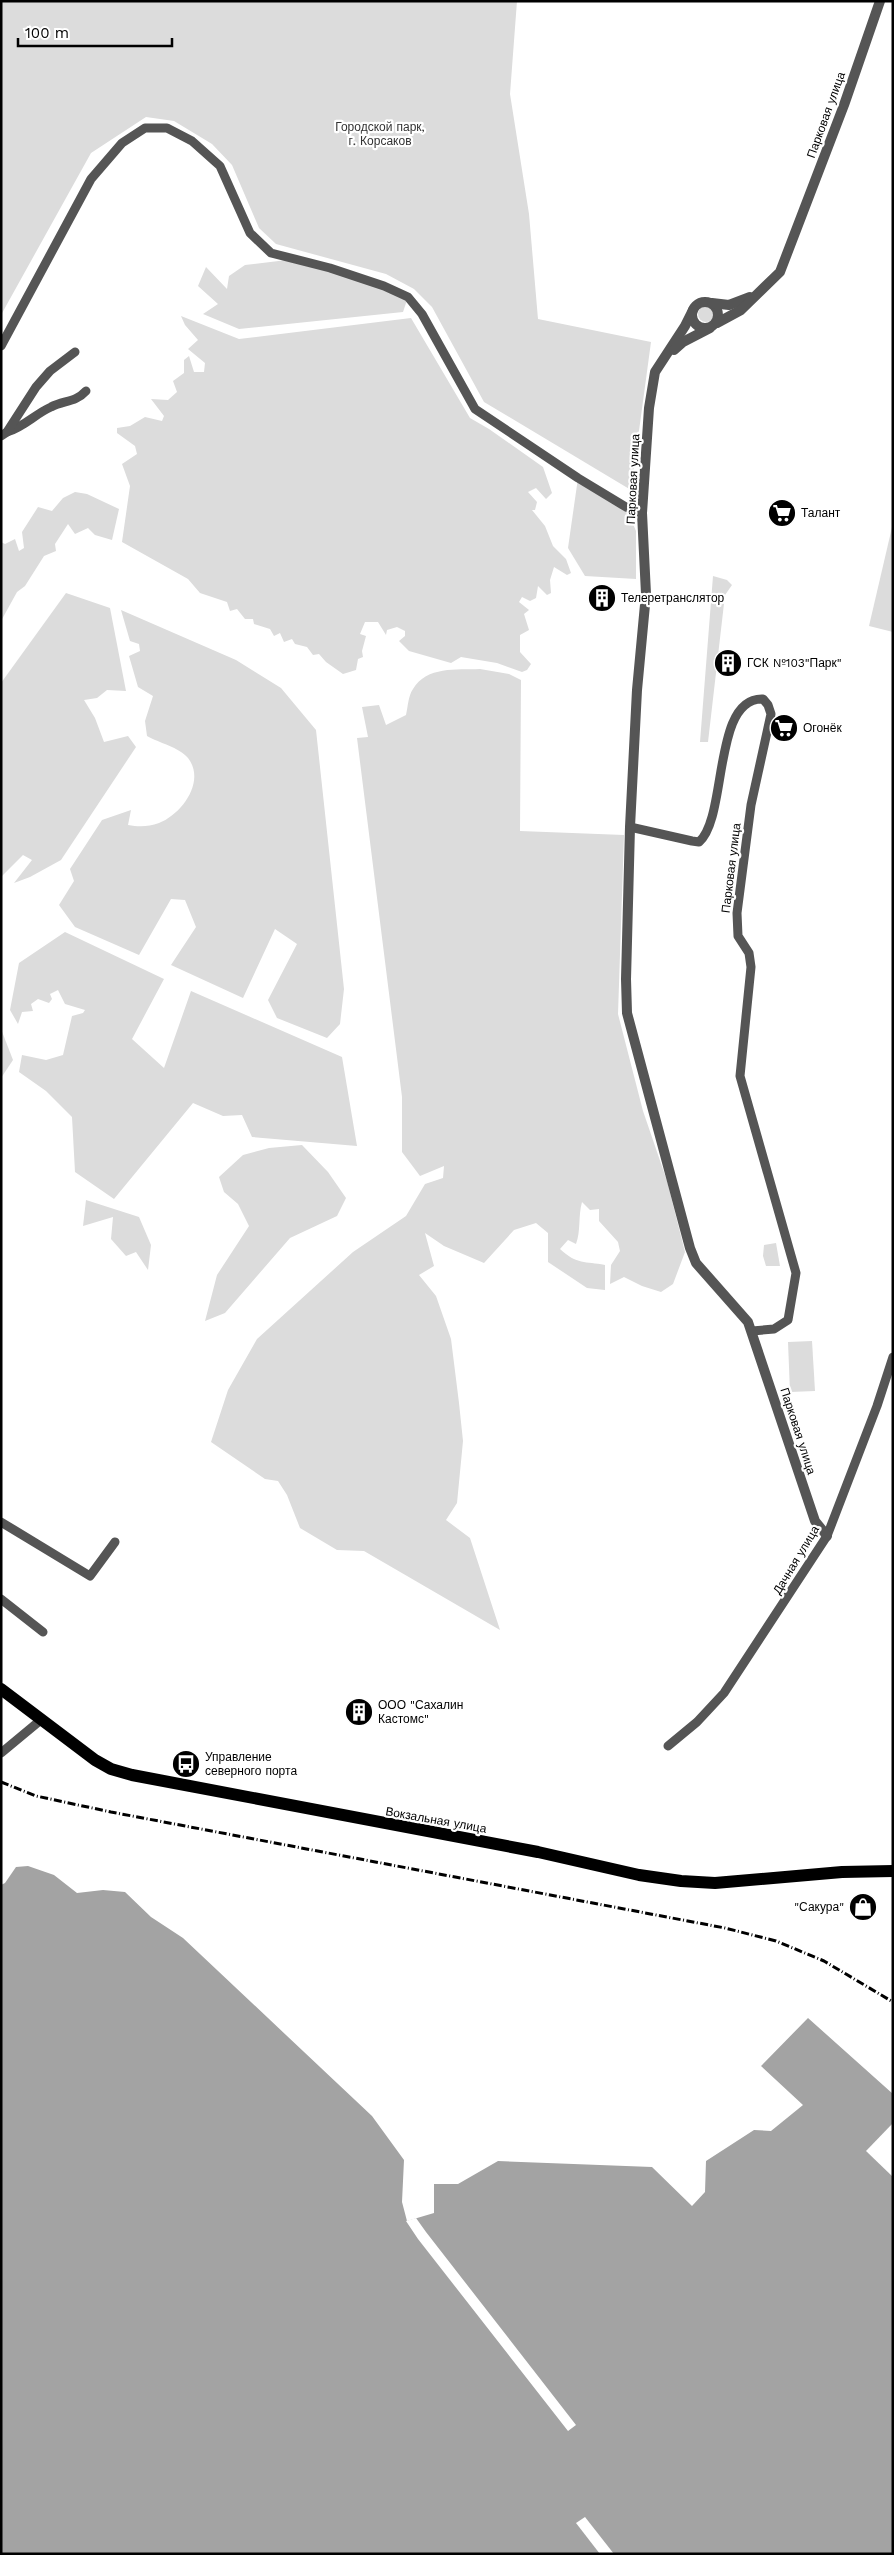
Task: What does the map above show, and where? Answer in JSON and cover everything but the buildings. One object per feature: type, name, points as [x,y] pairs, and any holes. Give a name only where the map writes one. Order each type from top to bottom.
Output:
[{"type":"main road","name":"Вокзальная улица","points":[[1,1689],[95,1760],[111,1769],[132,1775],[538,1852],[640,1875],[681,1882],[715,1883],[842,1872],[893,1871]]},
{"type":"street","name":"Парковая улица","points":[[655,372],[683,342],[741,310],[780,272],[844,105],[880,1]]},
{"type":"street","points":[[1,346],[91,179],[122,143],[145,128],[167,128],[192,141],[220,166],[250,233],[271,253],[330,268],[384,286],[408,297],[422,314],[459,384],[476,409],[578,478],[626,507],[642,513]]},
{"type":"street","name":"Парковая улица","points":[[712,303],[729,305],[741,302],[766,287]]},
{"type":"street","points":[[702,302],[712,303],[719,315],[714,325],[704,328],[694,322],[693,310],[702,302]]},
{"type":"street","name":"Парковая улица","points":[[693,310],[685,326],[655,372],[650,408],[642,513],[646,594],[637,690],[630,827],[627,1013],[639,1065],[696,1263],[748,1322],[815,1521],[827,1536]]},
{"type":"street","points":[[4,434],[40,381],[75,352]]},
{"type":"street","points":[[4,434],[19,428],[51,406],[80,397],[86,391]]},
{"type":"street","name":"Парковая улица","points":[[630,827],[699,842],[703,838],[712,811],[733,717],[751,702],[763,699],[768,705],[770,714],[751,805],[737,913],[738,936],[749,953],[750,967],[740,1076],[796,1273],[788,1320],[774,1329],[752,1331]]},
{"type":"street","name":"Дачная улица","points":[[668,1746],[697,1722],[724,1693],[827,1536],[893,1357]]},
{"type":"street","points":[[1,1522],[90,1576],[115,1542]]},
{"type":"street","points":[[1,1599],[43,1632]]},
{"type":"street","points":[[1,1753],[42,1719]]},
{"type":"green space","name":"Городской парк, г. Корсаков","points":[[1,1],[517,1],[510,94],[529,214],[538,319],[651,342],[631,490],[484,402],[432,307],[414,289],[386,274],[276,244],[259,228],[232,165],[212,144],[174,121],[146,117],[91,153],[1,315]]},
{"type":"green space","points":[[295,259],[408,297],[403,312],[239,329],[203,314],[218,304],[198,286],[206,267],[227,289],[229,276],[245,265]]},
{"type":"green space","points":[[706,306],[712,308],[714,314],[712,320],[706,322],[700,320],[698,314],[700,308]]},
{"type":"green space","points":[[181,316],[239,339],[411,318],[470,418],[543,467],[552,493],[546,499],[536,488],[528,492],[537,502],[535,510],[532,510],[545,526],[553,546],[566,559],[571,573],[567,575],[554,567],[550,580],[551,593],[547,595],[538,586],[536,598],[530,601],[522,597],[519,602],[529,610],[524,614],[529,630],[520,635],[520,652],[531,664],[527,670],[522,672],[497,663],[461,657],[451,663],[409,651],[399,641],[405,636],[405,631],[397,627],[387,630],[386,635],[378,622],[365,622],[360,634],[366,636],[362,651],[363,657],[358,659],[356,670],[343,674],[326,662],[319,654],[313,655],[307,647],[295,644],[292,639],[284,642],[280,633],[274,636],[270,629],[254,624],[253,619],[245,619],[237,609],[230,611],[227,602],[200,593],[188,579],[122,542],[130,486],[122,464],[137,454],[135,446],[117,433],[117,428],[130,426],[145,417],[162,421],[164,416],[151,399],[168,400],[177,392],[173,381],[184,373],[184,360],[189,356],[194,372],[204,372],[205,363],[188,349],[198,340],[185,325]]},
{"type":"green space","points":[[578,478],[626,507],[636,531],[636,579],[585,576],[568,548]]},
{"type":"green space","points":[[75,492],[87,494],[119,509],[112,540],[95,535],[88,528],[75,534],[68,524],[55,544],[56,551],[44,556],[25,586],[17,592],[1,621],[1,542],[5,544],[15,539],[19,551],[24,548],[22,532],[38,507],[52,511],[63,498]]},
{"type":"green space","points":[[893,523],[893,632],[869,626]]},
{"type":"green space","points":[[713,576],[727,580],[732,585],[725,595],[708,742],[700,742]]},
{"type":"green space","points":[[66,593],[110,608],[126,691],[107,690],[97,698],[84,700],[95,718],[104,742],[128,736],[136,747],[61,860],[30,877],[14,883],[32,860],[23,855],[1,877],[1,683]]},
{"type":"green space","points":[[121,610],[236,660],[281,688],[316,730],[344,989],[340,1024],[327,1038],[277,1018],[268,1000],[297,944],[275,929],[243,998],[171,965],[196,927],[185,900],[171,899],[139,955],[75,927],[59,905],[74,881],[70,869],[102,820],[131,810],[128,825],[144,826],[159,823],[168,819],[183,805],[193,786],[193,767],[188,758],[174,748],[147,736],[145,721],[153,696],[138,687],[129,656],[140,651],[139,644],[130,641]]},
{"type":"green space","points":[[480,669],[509,674],[521,680],[520,831],[624,835],[618,1014],[643,1111],[667,1181],[685,1252],[673,1284],[661,1292],[642,1286],[624,1277],[610,1284],[611,1265],[620,1251],[618,1242],[599,1221],[599,1209],[590,1210],[582,1202],[576,1244],[568,1240],[560,1249],[576,1260],[605,1265],[605,1290],[587,1288],[548,1262],[548,1233],[536,1223],[514,1230],[484,1263],[444,1246],[425,1233],[434,1266],[419,1275],[436,1296],[451,1339],[463,1441],[457,1503],[446,1520],[470,1538],[500,1630],[364,1551],[337,1550],[300,1528],[287,1495],[278,1481],[265,1479],[211,1442],[228,1390],[257,1339],[353,1252],[406,1216],[425,1184],[443,1178],[444,1166],[420,1176],[402,1152],[402,1097],[357,738],[368,737],[362,707],[379,705],[386,725],[406,715],[411,692],[426,676],[443,671]]},
{"type":"green space","points":[[65,932],[164,979],[132,1039],[164,1068],[191,991],[342,1057],[357,1146],[252,1137],[242,1115],[223,1116],[193,1103],[114,1199],[75,1172],[72,1117],[46,1091],[19,1072],[22,1055],[46,1060],[63,1055],[72,1016],[83,1013],[85,1010],[65,1004],[58,990],[50,994],[52,999],[49,1003],[38,999],[31,1004],[33,1011],[22,1012],[18,1024],[10,1010],[19,963]]},
{"type":"green space","points":[[1,1029],[13,1060],[1,1078]]},
{"type":"green space","points":[[302,1145],[328,1172],[346,1198],[337,1216],[290,1238],[225,1313],[205,1321],[217,1275],[249,1226],[238,1204],[224,1192],[219,1177],[243,1155],[269,1148]]},
{"type":"green space","points":[[86,1200],[139,1217],[151,1245],[148,1270],[136,1252],[126,1256],[111,1239],[113,1217],[83,1226]]},
{"type":"green space","points":[[776,1243],[780,1266],[766,1266],[763,1256],[764,1245]]},
{"type":"green space","points":[[812,1341],[815,1391],[790,1392],[788,1342]]},
{"type":"shaded area","points":[[28,1866],[54,1875],[77,1893],[103,1890],[125,1892],[151,1917],[183,1938],[372,2116],[404,2160],[402,2202],[407,2221],[434,2213],[434,2184],[458,2184],[498,2161],[652,2167],[692,2206],[705,2192],[706,2161],[754,2130],[771,2131],[803,2105],[761,2066],[808,2018],[893,2094],[893,2554],[1,2554],[1,1885],[5,1883],[16,1867]]},
{"type":"pier","points":[[893,2123],[893,2177],[866,2151]]},
{"type":"pier","points":[[416,2218],[576,2425],[568,2431],[418,2239],[406,2221]]},
{"type":"pier","points":[[585,2517],[614,2554],[600,2554],[576,2523]]},
{"type":"railway","points":[[1,1782],[36,1796],[111,1812],[725,1928],[776,1941],[824,1961],[893,2002]]},
{"type":"place","name":"Талант","points":[[782,513]]},
{"type":"place","name":"Телеретранслятор","points":[[602,598]]},
{"type":"place","name":"ГСК №103\"Парк\"","points":[[728,663]]},
{"type":"place","name":"Огонёк","points":[[784,728]]},
{"type":"place","name":"ООО \"Сахалин Кастомс\"","points":[[359,1712]]},
{"type":"place","name":"Управление северного порта","points":[[186,1764]]},
{"type":"place","name":"\"Сакура\"","points":[[863,1907]]}]
